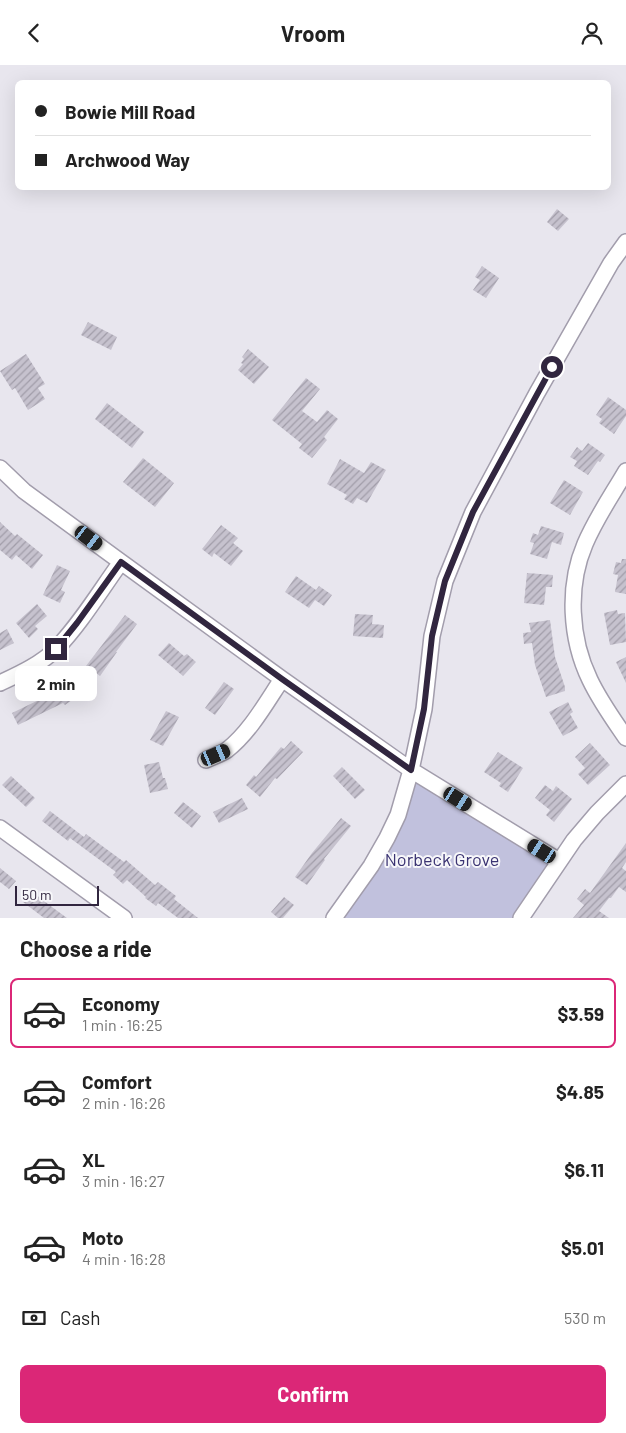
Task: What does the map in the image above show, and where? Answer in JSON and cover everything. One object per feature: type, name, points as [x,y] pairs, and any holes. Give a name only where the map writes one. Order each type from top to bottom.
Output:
[{"type":"street","points":[[334,918],[371,866],[398,815],[411,770],[424,709],[432,636],[445,581],[478,504],[537,393],[611,263],[626,242]]},
{"type":"street","points":[[0,469],[24,491],[282,679],[411,770],[559,861]]},
{"type":"street","points":[[626,471],[584,544],[576,571],[573,603],[575,631],[580,656],[589,679],[601,702],[626,738]]},
{"type":"street","points":[[0,683],[38,663],[56,649],[121,562]]},
{"type":"street","points":[[206,759],[226,751],[241,736],[282,679]]},
{"type":"street","points":[[521,918],[574,840],[597,813],[626,784]]},
{"type":"street","points":[[0,828],[124,918]]},
{"type":"street","points":[[531,844],[540,858],[543,868],[543,885]]},
{"type":"green space","name":"Norbeck Grove","points":[[411,770],[559,861],[521,918],[334,918],[371,866]]},
{"type":"building","points":[[557,209],[569,219],[558,231],[547,222]]},
{"type":"building","points":[[482,266],[499,278],[486,298],[473,290],[480,280],[475,277]]},
{"type":"building","points":[[88,322],[117,337],[111,350],[81,335]]},
{"type":"building","points":[[248,349],[269,367],[254,384],[238,370],[243,364],[241,363],[244,359],[242,357]]},
{"type":"building","points":[[26,354],[45,384],[38,388],[45,399],[28,410],[15,388],[12,390],[0,371]]},
{"type":"building","points":[[306,378],[320,389],[302,411],[317,422],[327,410],[338,419],[324,437],[327,440],[312,458],[299,448],[302,444],[272,420]]},
{"type":"building","points":[[608,397],[626,410],[626,416],[614,434],[599,423],[602,419],[596,415]]},
{"type":"building","points":[[107,403],[144,432],[132,448],[95,419]]},
{"type":"building","points":[[588,443],[605,455],[588,475],[574,466],[577,461],[570,457],[577,447],[582,451]]},
{"type":"building","points":[[143,458],[174,483],[155,507],[123,482]]},
{"type":"building","points":[[340,459],[364,473],[371,462],[386,470],[367,503],[357,498],[353,504],[344,499],[347,495],[327,484]]},
{"type":"building","points":[[564,480],[583,492],[570,515],[550,503]]},
{"type":"building","points":[[0,522],[15,536],[17,534],[43,555],[32,569],[16,555],[12,560],[0,550]]},
{"type":"building","points":[[221,525],[238,538],[233,543],[243,551],[231,566],[214,553],[212,557],[202,549]]},
{"type":"building","points":[[541,526],[564,533],[561,545],[552,542],[547,559],[530,554],[534,543],[530,542],[533,533],[538,535]]},
{"type":"building","points":[[622,559],[626,559],[626,594],[615,592],[618,575],[613,574],[616,562],[621,563]]},
{"type":"building","points":[[57,565],[70,571],[61,590],[65,592],[60,603],[43,595]]},
{"type":"building","points":[[527,573],[553,575],[552,587],[546,587],[544,605],[524,603]]},
{"type":"building","points":[[296,576],[316,590],[319,586],[332,595],[324,606],[315,600],[309,608],[285,592]]},
{"type":"building","points":[[37,604],[47,616],[35,626],[38,629],[29,638],[16,623]]},
{"type":"building","points":[[617,610],[618,614],[625,613],[626,642],[610,645],[604,613]]},
{"type":"building","points":[[355,614],[373,615],[372,624],[384,625],[383,638],[353,636]]},
{"type":"building","points":[[125,615],[137,624],[100,676],[86,666]]},
{"type":"building","points":[[550,620],[555,657],[565,691],[546,697],[535,665],[532,643],[524,644],[523,633],[531,632],[529,623]]},
{"type":"building","points":[[7,629],[14,643],[0,650],[0,633]]},
{"type":"building","points":[[169,643],[184,656],[187,654],[196,662],[183,676],[158,655]]},
{"type":"building","points":[[626,657],[626,683],[616,662]]},
{"type":"building","points":[[77,675],[87,689],[65,705],[63,703],[18,725],[12,713],[45,697],[45,699]]},
{"type":"building","points":[[224,682],[234,689],[215,715],[205,708]]},
{"type":"building","points":[[568,702],[573,712],[570,714],[578,728],[563,736],[549,712]]},
{"type":"building","points":[[166,711],[179,717],[163,746],[150,740]]},
{"type":"building","points":[[291,741],[303,752],[277,779],[275,778],[260,797],[246,785],[254,775],[256,777],[281,747],[284,749]]},
{"type":"building","points":[[590,743],[610,765],[588,785],[578,774],[585,768],[575,757]]},
{"type":"building","points":[[498,752],[523,768],[508,792],[499,786],[501,783],[484,772]]},
{"type":"building","points":[[159,762],[168,789],[150,793],[144,765]]},
{"type":"building","points":[[342,767],[365,790],[355,799],[333,776]]},
{"type":"building","points":[[11,776],[35,798],[26,807],[2,785]]},
{"type":"building","points":[[545,785],[553,791],[556,786],[572,799],[554,822],[546,815],[550,810],[535,798]]},
{"type":"building","points":[[242,798],[248,809],[219,823],[213,812]]},
{"type":"building","points":[[183,802],[201,816],[192,828],[174,813]]},
{"type":"building","points":[[50,811],[84,837],[86,834],[124,862],[126,860],[155,885],[158,882],[176,896],[174,899],[198,918],[178,918],[158,903],[156,906],[145,898],[127,880],[123,884],[113,875],[116,872],[70,838],[68,841],[42,821]]},
{"type":"building","points":[[341,818],[351,826],[324,859],[307,885],[295,877]]},
{"type":"building","points":[[626,843],[626,862],[622,868],[626,871],[626,892],[619,887],[599,911],[609,918],[573,918],[584,905],[577,899],[585,889],[590,893]]},
{"type":"building","points":[[0,868],[16,881],[9,889],[0,882]]},
{"type":"building","points":[[31,891],[67,918],[44,918],[23,902]]},
{"type":"building","points":[[284,897],[294,905],[283,918],[278,918],[271,912]]},
{"type":"route","points":[[56,649],[121,562],[411,770],[424,709],[432,636],[445,581],[473,512],[552,367]]}]
